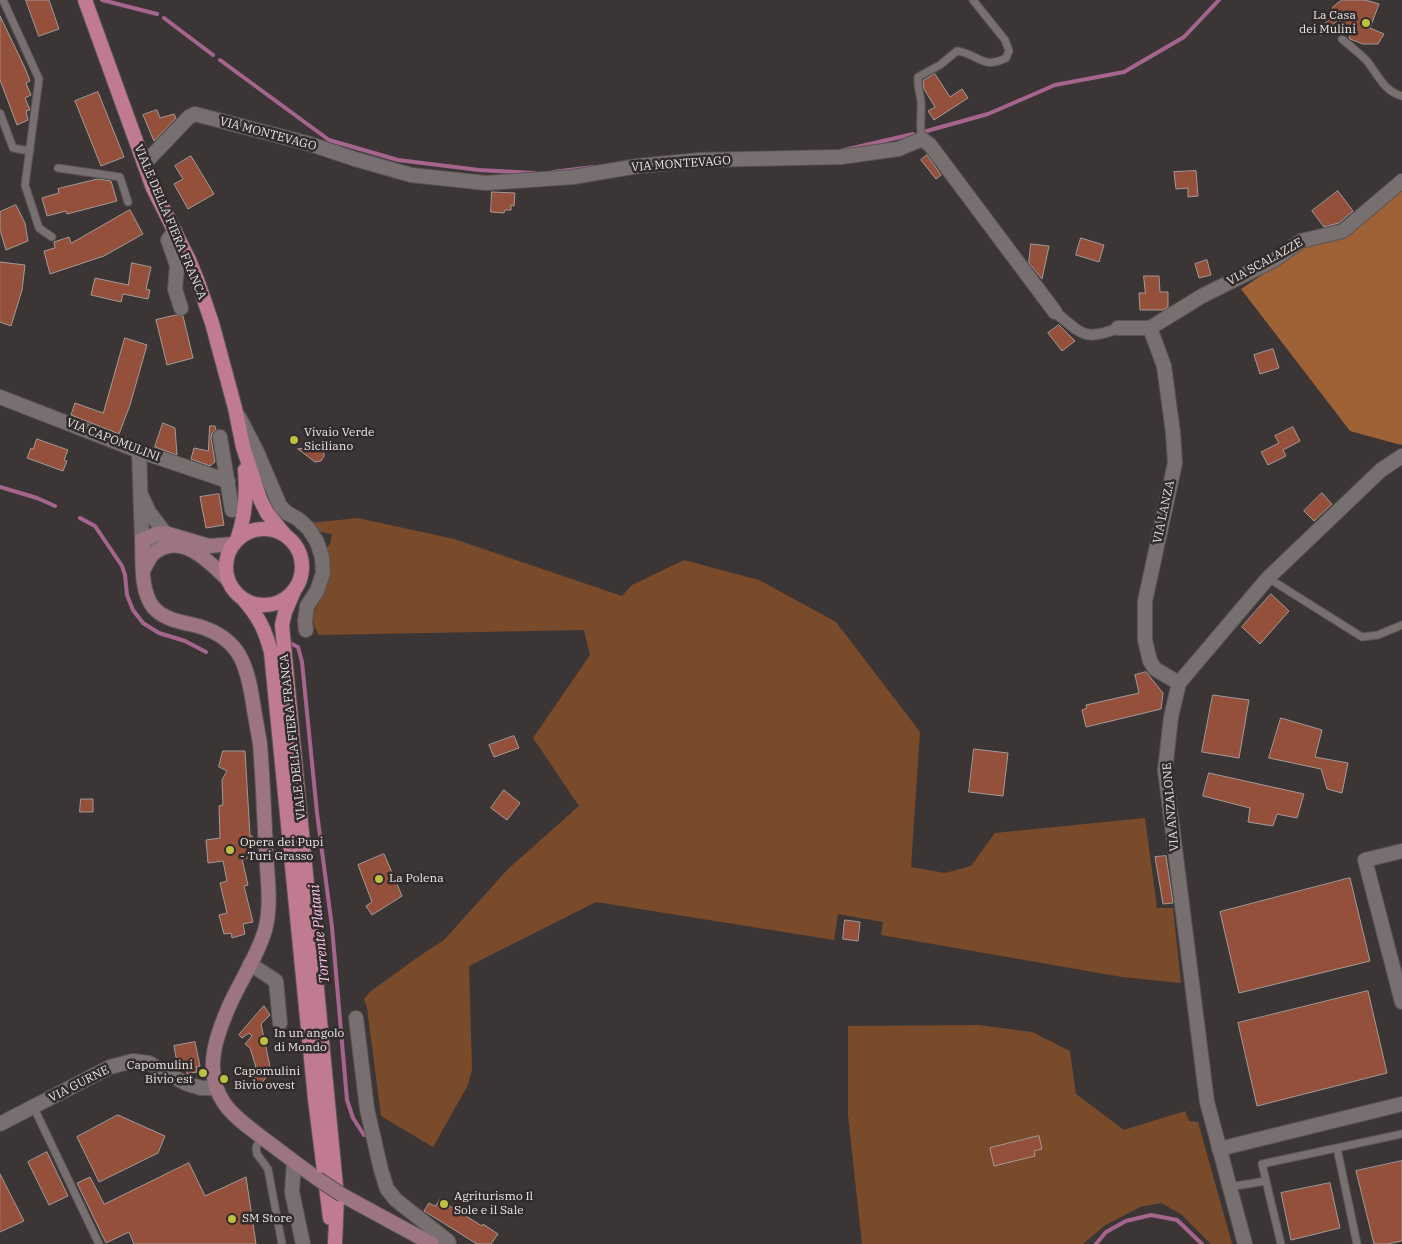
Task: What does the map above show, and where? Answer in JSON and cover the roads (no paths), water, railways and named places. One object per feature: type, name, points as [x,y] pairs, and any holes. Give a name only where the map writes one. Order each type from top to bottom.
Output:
[{"type":"main road","name":"VIALE DELLA FIERA FRANCA","points":[[85,0],[144,164],[201,290],[212,322],[235,408],[243,447]]},
{"type":"main road","points":[[243,447],[260,499],[271,518],[297,547],[302,563],[300,580],[294,591],[285,600],[268,605],[244,600],[234,591],[226,572],[226,559],[242,526],[246,500],[243,447]]},
{"type":"main road","points":[[285,535],[273,530],[260,529],[247,533],[235,542],[209,546],[165,533],[156,534],[142,540],[145,586],[153,607],[172,620],[206,629],[223,637],[235,648],[243,660],[248,674],[260,743],[268,900],[265,930],[217,1033],[213,1057],[213,1075],[216,1088],[224,1103],[237,1118],[294,1162],[342,1195],[432,1244]]},
{"type":"main road","points":[[144,569],[152,555],[174,545],[195,551],[228,580]]},
{"type":"main road","name":"VIALE DELLA FIERA FRANCA","points":[[294,591],[282,625],[337,1197],[335,1244]]},
{"type":"main road","name":"VIALE DELLA FIERA FRANCA","points":[[244,600],[256,614],[265,631],[271,652],[316,1099],[327,1198],[335,1244]]},
{"type":"street","name":"VIA MONTEVAGO","points":[[144,164],[189,117],[195,114],[310,144],[410,175],[486,183],[573,177],[638,166],[700,160],[841,157],[898,149],[922,139]]},
{"type":"street","points":[[922,139],[930,144],[1055,312],[1085,335],[1100,335],[1118,328],[1150,328]]},
{"type":"street","name":"VIA SCALAZZE","points":[[1150,328],[1202,296],[1274,260],[1301,241],[1343,231],[1402,181]]},
{"type":"street","points":[[175,231],[168,240],[177,266],[175,289],[182,308]]},
{"type":"street","name":"VIA LANZA","points":[[1150,328],[1164,366],[1175,463],[1145,601],[1145,640],[1150,661],[1155,669],[1179,683]]},
{"type":"street","name":"VIA CAPOMULINI","points":[[0,396],[139,451],[228,481]]},
{"type":"street","points":[[235,408],[257,452],[280,506],[309,529],[320,550],[323,573],[317,591],[307,606],[306,630]]},
{"type":"street","points":[[220,436],[232,510]]},
{"type":"street","points":[[139,451],[142,540],[160,541],[174,545]]},
{"type":"street","name":"VIA ANZALONE","points":[[1245,1244],[1207,1102],[1165,770],[1171,717],[1179,683],[1268,578],[1381,470],[1402,456]]},
{"type":"street","points":[[140,492],[149,512],[165,533]]},
{"type":"street","points":[[1402,851],[1365,860],[1402,1002]]},
{"type":"street","points":[[250,964],[276,981],[280,1022]]},
{"type":"street","points":[[356,1018],[367,1109],[387,1189],[396,1200],[448,1241],[449,1244]]},
{"type":"street","name":"VIA GURNE","points":[[0,1124],[110,1067],[133,1061],[149,1063],[185,1083],[201,1088],[216,1088]]},
{"type":"street","points":[[1219,1149],[1402,1104]]},
{"type":"street","points":[[294,1162],[292,1192],[303,1244]]},
{"type":"lane","points":[[3,0],[40,78],[25,184],[40,228],[52,236]]},
{"type":"lane","points":[[922,139],[919,128],[922,113],[917,85],[918,77],[940,65],[957,51],[966,52],[983,62],[996,64],[1006,58],[1009,51],[1005,40],[973,0]]},
{"type":"lane","points":[[1342,38],[1366,60],[1380,81],[1394,94],[1402,96]]},
{"type":"lane","points":[[0,113],[14,148],[30,152]]},
{"type":"lane","points":[[58,168],[120,177],[128,202]]},
{"type":"lane","points":[[1268,578],[1362,637],[1378,635],[1402,625]]},
{"type":"lane","points":[[34,1108],[99,1244]]},
{"type":"lane","points":[[1281,1244],[1262,1164],[1402,1134]]},
{"type":"lane","points":[[261,1136],[256,1148],[257,1154],[268,1169],[282,1244]]},
{"type":"lane","points":[[1338,1148],[1357,1244]]},
{"type":"lane","points":[[1229,1187],[1266,1181]]},
{"type":"waterway","points":[[102,0],[157,14]]},
{"type":"waterway","points":[[923,132],[988,114],[1055,85],[1124,72],[1184,37],[1219,0]]},
{"type":"waterway","points":[[164,18],[213,55]]},
{"type":"waterway","points":[[220,60],[329,140],[398,160],[479,170],[534,173]]},
{"type":"waterway","points":[[840,151],[913,134]]},
{"type":"waterway","points":[[553,172],[593,167]]},
{"type":"waterway","name":"Torrente Platani","points":[[0,487],[37,498],[55,506]]},
{"type":"waterway","name":"Torrente Platani","points":[[80,518],[95,526],[122,566],[127,595],[133,610],[143,623],[159,633],[185,641],[206,652]]},
{"type":"waterway","name":"Torrente Platani","points":[[290,643],[298,647],[302,662],[317,813],[332,927],[347,1100],[353,1118],[364,1135]]},
{"type":"waterway","name":"Torrente Platani","points":[[1096,1244],[1106,1232],[1126,1221],[1151,1215],[1177,1220],[1202,1244]]},
{"type":"place","name":"La Casa dei Mulini","points":[[1366,23]]},
{"type":"place","name":"Vivaio Verde Siciliano","points":[[294,440]]},
{"type":"place","name":"Opera dei Pupi - Turi Grasso","points":[[230,850]]},
{"type":"place","name":"La Polena","points":[[379,879]]},
{"type":"place","name":"In un angolo di Mondo","points":[[264,1041]]},
{"type":"place","name":"Capomulini Bivio est","points":[[203,1073]]},
{"type":"place","name":"Capomulini Bivio ovest","points":[[224,1079]]},
{"type":"place","name":"Agriturismo Il Sole e il Sale","points":[[444,1204]]},
{"type":"place","name":"SM Store","points":[[232,1219]]}]
